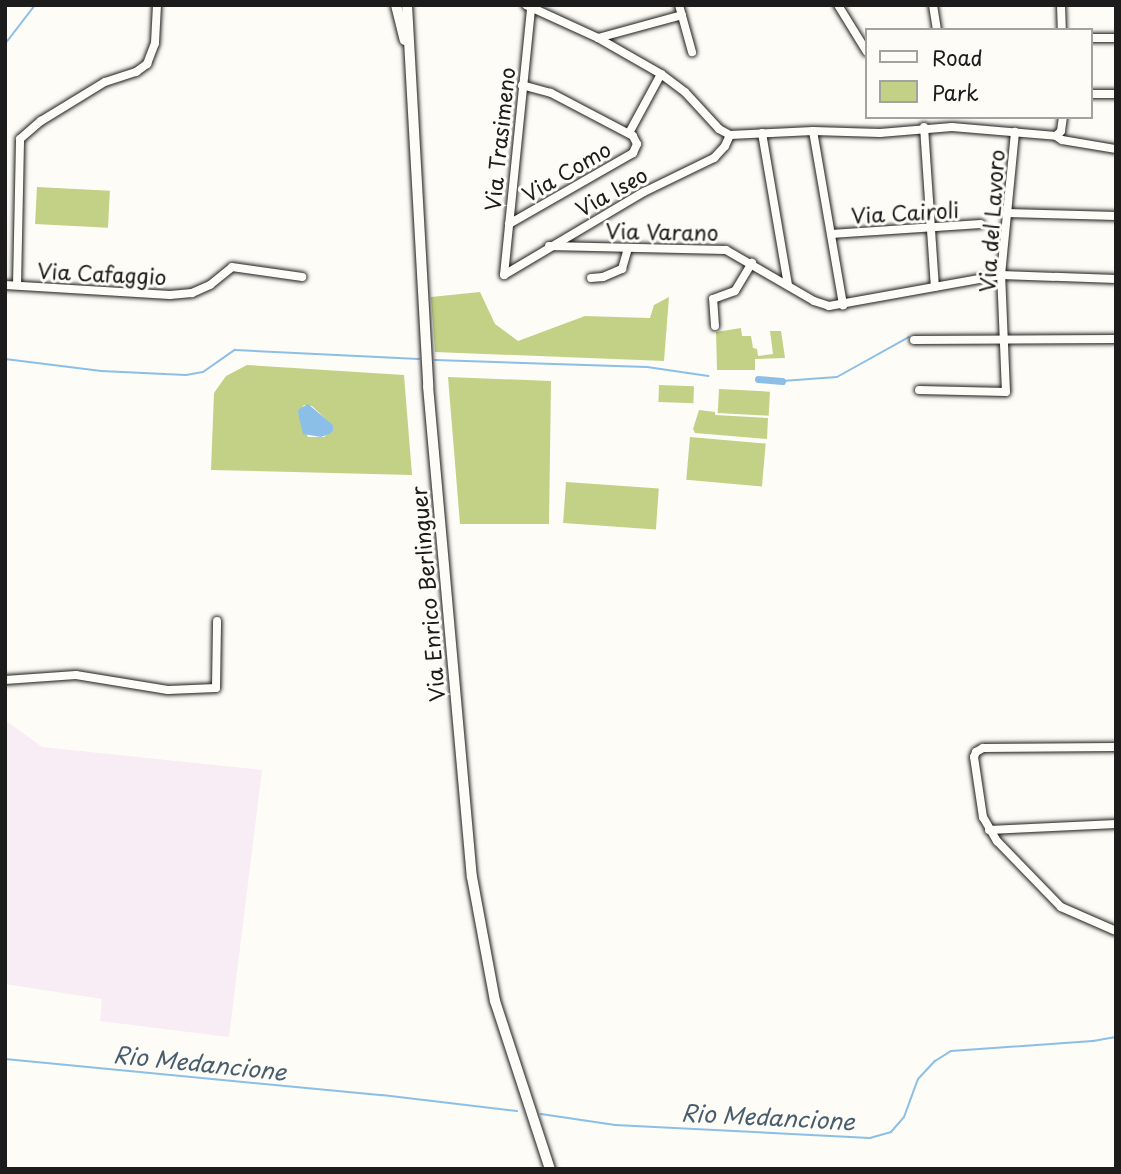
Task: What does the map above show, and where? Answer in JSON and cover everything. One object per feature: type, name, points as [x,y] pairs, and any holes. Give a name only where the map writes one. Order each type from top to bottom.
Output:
[{"type":"main road","points":[[396,5],[409,49]]},
{"type":"main road","name":"Via Enrico Berlinguer","points":[[407,5],[428,386],[469,851],[480,930],[495,1001],[550,1169]]},
{"type":"street","points":[[17,285],[20,139],[41,121],[105,82],[136,72],[147,64],[155,43],[158,5]]},
{"type":"street","points":[[679,5],[692,52]]},
{"type":"street","points":[[838,5],[866,50]]},
{"type":"street","points":[[933,5],[937,28]]},
{"type":"street","points":[[1061,5],[1062,28]]},
{"type":"street","points":[[529,6],[598,38],[661,74],[685,92],[719,129],[730,135],[813,131],[880,133],[952,122],[1056,136],[1062,140],[1116,149]]},
{"type":"street","name":"Via Trasimeno","points":[[505,275],[529,6]]},
{"type":"street","points":[[598,38],[682,15]]},
{"type":"street","points":[[1093,38],[1116,38]]},
{"type":"street","name":"Via Como","points":[[509,224],[633,153],[637,141],[629,134],[661,74]]},
{"type":"street","points":[[522,85],[551,93],[629,134]]},
{"type":"street","points":[[1093,94],[1116,94]]},
{"type":"street","points":[[912,119],[920,127],[935,287]]},
{"type":"street","points":[[1056,136],[1061,131],[1063,119]]},
{"type":"street","points":[[813,131],[843,305],[1001,275],[1116,279]]},
{"type":"street","points":[[762,132],[788,285]]},
{"type":"street","name":"Via del Lavoro","points":[[919,390],[1006,392],[1001,275],[1015,132]]},
{"type":"street","name":"Via Iseo","points":[[505,275],[549,246],[644,192],[714,158],[725,146],[730,135]]},
{"type":"street","points":[[1007,213],[1116,216]]},
{"type":"street","name":"Via Cairoli","points":[[831,234],[981,224]]},
{"type":"street","name":"Via Varano","points":[[549,246],[726,250],[819,303],[843,305]]},
{"type":"street","points":[[591,278],[603,277],[622,269],[628,248]]},
{"type":"street","points":[[715,326],[713,299],[735,292],[752,263]]},
{"type":"street","name":"Via Cafaggio","points":[[5,285],[77,292],[170,296],[192,293],[209,285],[232,267],[302,277]]},
{"type":"street","points":[[914,340],[1116,339]]},
{"type":"street","points":[[5,680],[76,675],[168,690],[216,688],[217,621]]},
{"type":"street","points":[[1116,747],[978,750],[974,760],[982,809],[989,830],[1061,907],[1116,931]]},
{"type":"street","points":[[989,830],[1116,824]]},
{"type":"shaded area","points":[[5,720],[42,747],[262,770],[229,1037],[100,1021],[102,999],[5,984]]},
{"type":"green space","points":[[37,187],[110,191],[108,228],[35,224]]},
{"type":"green space","points":[[480,292],[495,324],[518,341],[585,316],[650,318],[654,305],[669,297],[664,361],[435,352],[431,297]]},
{"type":"green space","points":[[741,328],[742,336],[751,336],[758,356],[773,354],[770,331],[781,331],[785,358],[755,359],[755,370],[717,370],[716,332]]},
{"type":"green space","points":[[247,365],[404,375],[412,475],[211,470],[214,393],[226,376]],"holes":[[[304,405],[312,406],[332,425],[333,428],[324,437],[308,437],[298,413]]]},
{"type":"green space","points":[[448,377],[551,381],[549,524],[460,524]]},
{"type":"green space","points":[[659,385],[694,386],[693,403],[658,402]]},
{"type":"green space","points":[[719,389],[770,392],[769,416],[718,413]]},
{"type":"green space","points":[[699,410],[715,412],[715,415],[768,418],[767,439],[695,433],[693,429]]},
{"type":"green space","points":[[690,437],[766,444],[762,486],[686,480]]},
{"type":"green space","points":[[566,482],[659,488],[656,529],[563,523]]},
{"type":"water","points":[[308,404],[333,425],[333,431],[321,437],[303,434],[298,413],[299,409]]},
{"type":"waterway","points":[[5,44],[35,5]]},
{"type":"waterway","points":[[782,381],[837,377],[909,337]]},
{"type":"waterway","points":[[5,359],[101,371],[186,375],[203,372],[235,350],[419,359]]},
{"type":"waterway","points":[[435,360],[647,367],[708,376]]},
{"type":"waterway","points":[[758,379],[782,381]]},
{"type":"waterway","name":"Rio Medancione","points":[[541,1114],[615,1125],[870,1138],[891,1132],[904,1117],[918,1079],[935,1061],[951,1051],[1116,1037]]},
{"type":"waterway","name":"Rio Medancione","points":[[5,1059],[382,1095],[517,1111]]}]
